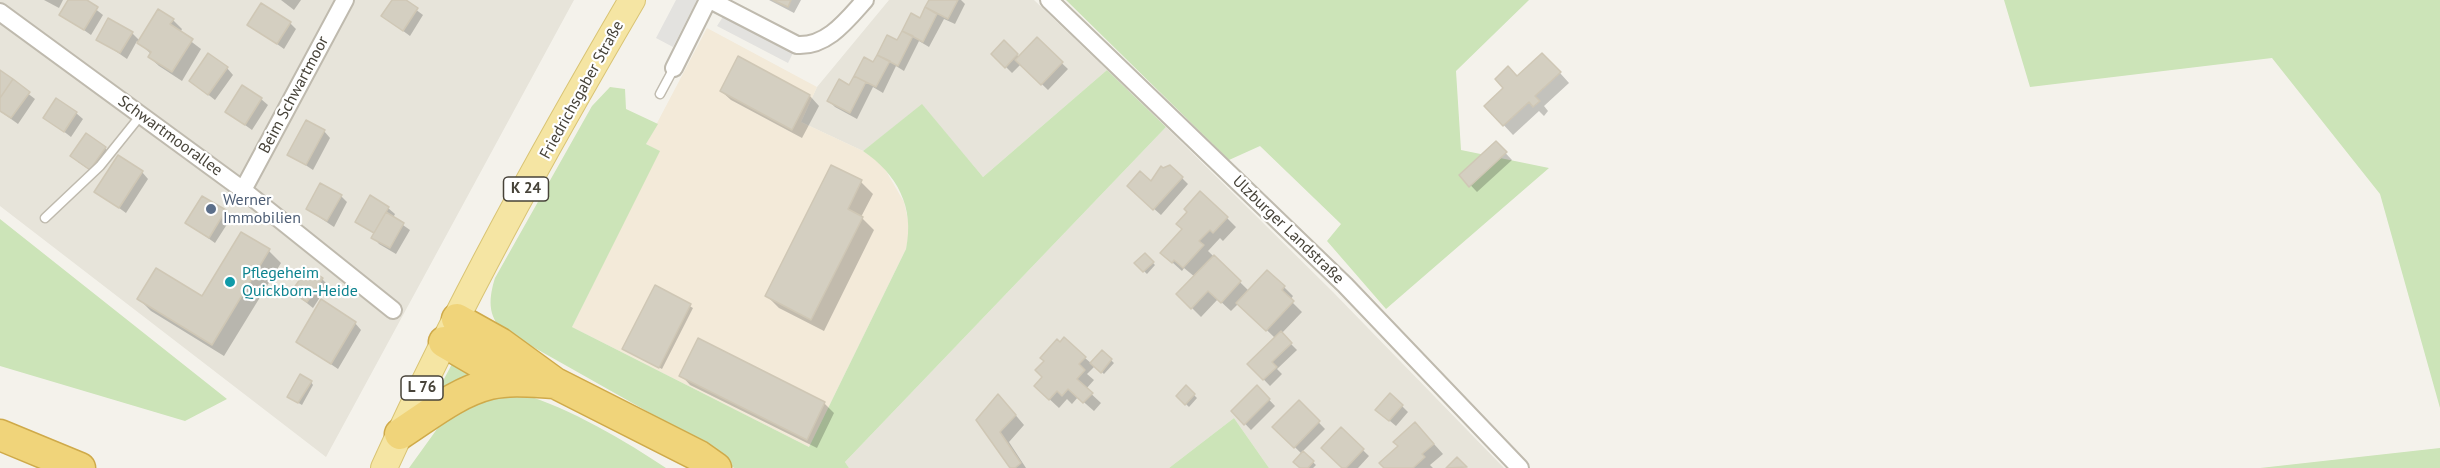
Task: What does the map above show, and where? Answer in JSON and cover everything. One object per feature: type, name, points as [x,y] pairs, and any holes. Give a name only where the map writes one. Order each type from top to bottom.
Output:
[{"type":"highway","points":[[451,330],[511,381]]},
{"type":"highway","points":[[451,330],[500,343],[555,383],[682,457],[699,456],[716,468]]},
{"type":"highway","points":[[400,434],[456,398],[478,388],[511,381],[555,383]]},
{"type":"highway","points":[[0,435],[80,468]]},
{"type":"main road","name":"Friedrichsgaber Straße","points":[[384,468],[451,330],[521,197],[632,0]]},
{"type":"street","name":"Beim Schwartmoor","points":[[243,190],[345,0]]},
{"type":"street","points":[[674,68],[709,0],[797,45],[810,46],[821,41],[837,28],[865,0]]},
{"type":"street","name":"Ulzburger Landstraße","points":[[1049,0],[1345,285],[1520,468]]},
{"type":"street","name":"Schwartmoorallee","points":[[0,12],[243,190],[393,310]]},
{"type":"lane","points":[[660,94],[674,68]]},
{"type":"lane","points":[[45,218],[92,174],[141,115]]},
{"type":"shaded area","points":[[0,0],[574,0],[326,457],[0,206]]},
{"type":"shaded area","points":[[676,0],[697,0],[673,47],[656,38]]},
{"type":"shaded area","points":[[889,0],[1034,0],[1107,70],[983,177],[922,105],[863,151],[801,122],[817,87]]},
{"type":"shaded area","points":[[728,9],[797,45],[788,63],[717,26]]},
{"type":"shaded area","points":[[707,28],[817,87],[801,122],[863,151],[882,164],[904,202],[910,228],[906,249],[809,447],[572,327],[659,151],[646,144]]},
{"type":"shaded area","points":[[1166,127],[1333,292],[1504,468],[1269,468],[1234,418],[1169,468],[849,468],[845,462]]},
{"type":"green space","points":[[1066,0],[1529,0],[1456,71],[1461,150],[1549,168],[1386,309],[1327,241],[1341,224],[1260,146],[1229,160]]},
{"type":"green space","points":[[2004,0],[2440,0],[2440,408],[2380,194],[2272,58],[2030,87]]},
{"type":"green space","points":[[1107,70],[1166,127],[845,462],[849,468],[734,468],[705,444],[503,330],[494,319],[491,292],[495,278],[592,106],[610,87],[625,89],[626,109],[658,124],[646,144],[660,151],[572,327],[809,447],[906,249],[908,219],[901,193],[885,170],[863,151],[922,104],[983,177]]},
{"type":"green space","points":[[0,219],[227,399],[185,421],[0,366]]},
{"type":"green space","points":[[454,360],[473,371],[444,387],[443,381]]},
{"type":"green space","points":[[524,395],[578,416],[666,468],[409,468],[437,429],[475,397]]},
{"type":"green space","points":[[1234,418],[1269,468],[1169,468]]},
{"type":"green space","points":[[2440,448],[2440,468],[2260,468]]},
{"type":"building","points":[[68,0],[87,0],[98,7],[84,30],[59,15]]},
{"type":"building","points":[[392,0],[406,0],[418,8],[403,31],[381,16]]},
{"type":"building","points":[[773,0],[791,0],[788,7]]},
{"type":"building","points":[[929,0],[958,0],[948,19],[925,7]]},
{"type":"building","points":[[261,3],[291,22],[277,44],[247,25]]},
{"type":"building","points":[[925,7],[937,14],[923,42],[902,31],[911,13],[920,18]]},
{"type":"building","points":[[158,9],[174,19],[170,24],[193,39],[172,72],[148,57],[151,52],[137,43]]},
{"type":"building","points":[[108,18],[133,32],[120,53],[96,40]]},
{"type":"building","points":[[902,31],[913,36],[898,66],[877,55],[887,35],[897,40]]},
{"type":"building","points":[[1037,37],[1063,62],[1041,85],[1015,60]]},
{"type":"building","points":[[1004,40],[1018,54],[1005,68],[991,54]]},
{"type":"building","points":[[208,53],[228,67],[208,95],[189,81]]},
{"type":"building","points":[[1542,53],[1561,72],[1535,96],[1540,101],[1533,107],[1529,102],[1503,126],[1484,106],[1503,88],[1495,79],[1508,66],[1517,76]]},
{"type":"building","points":[[877,55],[890,61],[876,87],[854,76],[864,57],[873,62]]},
{"type":"building","points":[[738,56],[810,95],[792,130],[720,91]]},
{"type":"building","points":[[0,70],[13,79],[0,98]]},
{"type":"building","points":[[854,76],[866,82],[850,113],[827,101],[839,79],[849,85]]},
{"type":"building","points":[[13,79],[30,92],[11,118],[0,111],[0,98]]},
{"type":"building","points":[[242,85],[262,98],[245,125],[225,112]]},
{"type":"building","points":[[56,98],[77,112],[64,132],[43,118]]},
{"type":"building","points":[[306,120],[325,130],[306,165],[287,155]]},
{"type":"building","points":[[86,133],[106,147],[90,170],[70,156]]},
{"type":"building","points":[[1496,141],[1507,152],[1469,187],[1459,175]]},
{"type":"building","points":[[118,155],[143,171],[119,208],[94,192]]},
{"type":"building","points":[[831,165],[862,180],[848,209],[863,217],[811,320],[765,296]]},
{"type":"building","points":[[1170,165],[1183,177],[1153,210],[1127,186],[1140,171],[1151,181],[1161,166],[1163,168]]},
{"type":"building","points":[[320,183],[342,195],[327,221],[306,209]]},
{"type":"building","points":[[1200,191],[1228,217],[1213,233],[1210,230],[1199,241],[1204,245],[1183,268],[1174,260],[1172,263],[1160,253],[1182,229],[1176,224],[1187,212],[1184,209]]},
{"type":"building","points":[[370,195],[389,207],[374,233],[355,222]]},
{"type":"building","points":[[202,196],[226,210],[209,238],[185,223]]},
{"type":"building","points":[[386,212],[404,223],[390,248],[371,238]]},
{"type":"building","name":"Pflegeheim Quickborn-Heide","points":[[241,232],[270,249],[212,345],[137,299],[156,268],[202,296]]},
{"type":"building","points":[[1145,253],[1154,262],[1143,272],[1134,263]]},
{"type":"building","points":[[1214,255],[1241,281],[1221,303],[1208,291],[1191,309],[1176,294]]},
{"type":"building","points":[[308,268],[323,278],[307,302],[291,292]]},
{"type":"building","points":[[1267,270],[1285,286],[1282,290],[1294,301],[1266,331],[1236,303]]},
{"type":"building","points":[[655,285],[691,304],[659,368],[622,349]]},
{"type":"building","points":[[321,299],[356,322],[331,364],[296,342]]},
{"type":"building","points":[[1281,331],[1292,343],[1272,362],[1277,367],[1263,380],[1247,364]]},
{"type":"building","points":[[1064,337],[1086,357],[1079,364],[1085,370],[1077,379],[1093,393],[1083,403],[1068,389],[1062,396],[1057,391],[1049,400],[1034,386],[1042,377],[1035,370],[1044,361],[1040,358],[1057,339],[1060,342]]},
{"type":"building","points":[[698,338],[825,402],[807,440],[679,376]]},
{"type":"building","points":[[1102,350],[1112,359],[1101,373],[1090,363]]},
{"type":"building","points":[[300,374],[312,381],[298,403],[287,397]]},
{"type":"building","points":[[1186,385],[1195,394],[1185,405],[1176,396]]},
{"type":"building","points":[[1257,385],[1270,399],[1244,425],[1231,411]]},
{"type":"building","points":[[1390,393],[1403,405],[1389,421],[1375,410]]},
{"type":"building","points":[[998,394],[1016,415],[1000,432],[1021,463],[1015,468],[1010,468],[976,420]]},
{"type":"building","points":[[1299,400],[1320,421],[1294,448],[1272,427]]},
{"type":"building","points":[[1415,422],[1434,444],[1422,454],[1425,457],[1413,468],[1384,468],[1379,463],[1398,446],[1393,442]]},
{"type":"building","points":[[1341,427],[1364,449],[1346,468],[1342,468],[1321,448]]},
{"type":"building","points":[[1303,451],[1314,461],[1308,468],[1300,468],[1293,462]]},
{"type":"building","points":[[1457,457],[1467,467],[1446,468]]},
{"type":"place","name":"Werner Immobilien","points":[[211,209]]},
{"type":"place","name":"Pflegeheim Quickborn-Heide","points":[[230,282]]}]
